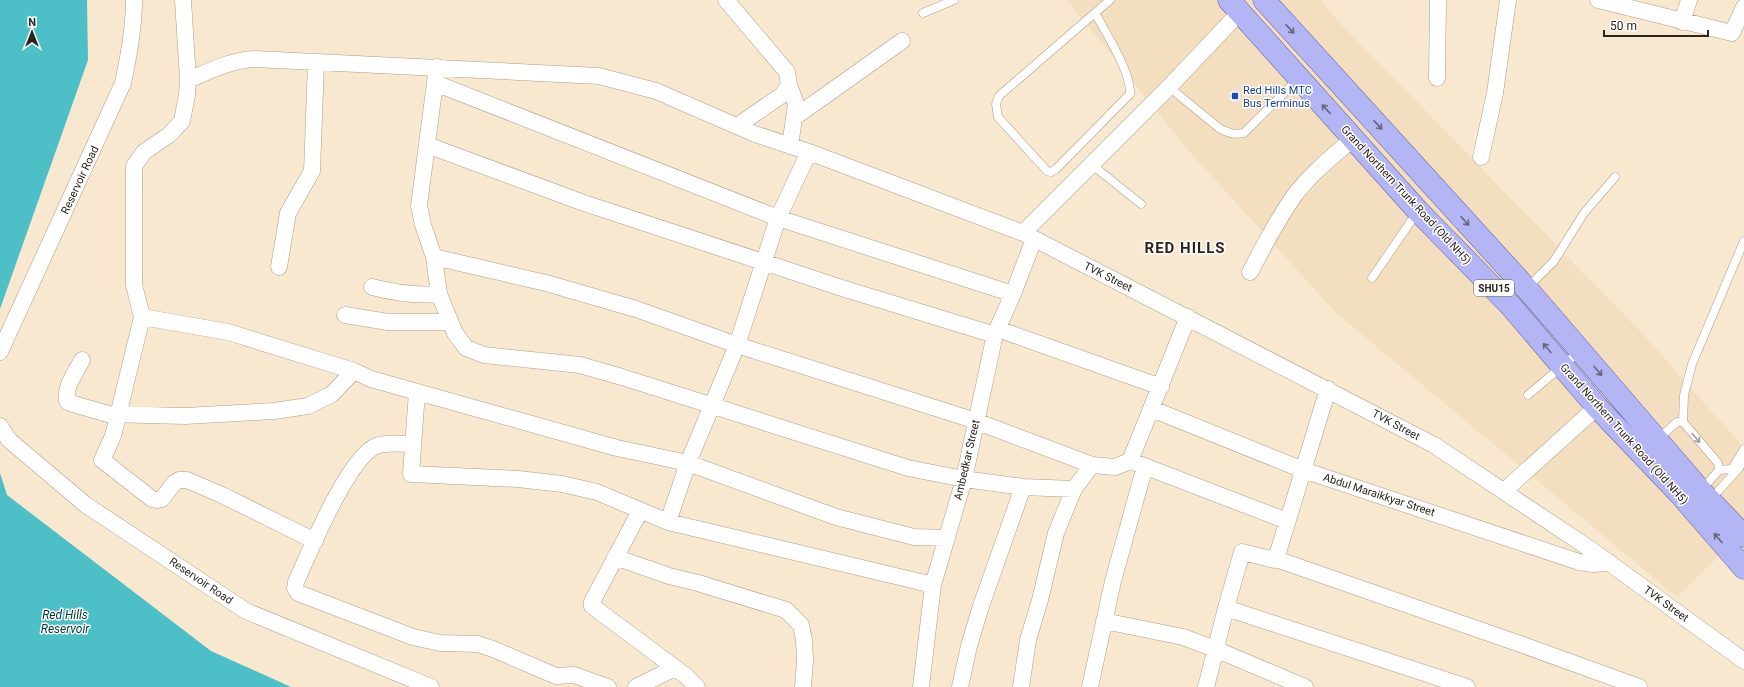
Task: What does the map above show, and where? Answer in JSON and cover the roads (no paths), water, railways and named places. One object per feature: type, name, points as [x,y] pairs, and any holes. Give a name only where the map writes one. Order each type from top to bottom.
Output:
[{"type":"main road","name":"Grand Northern Trunk Road (Old NH5)","points":[[1264,0],[1527,289],[1706,496],[1744,536]]},
{"type":"main road","name":"Grand Northern Trunk Road (Old NH5)","points":[[1235,6],[1298,79],[1354,138],[1418,211],[1510,305],[1597,407],[1679,493],[1744,568]]},
{"type":"street","name":"Reservoir Road","points":[[0,352],[123,83],[130,55],[134,17],[134,0]]},
{"type":"street","points":[[182,0],[188,80],[187,95],[182,121],[169,135],[144,152],[134,166],[134,285],[142,318],[113,436],[102,460],[152,499],[162,499],[174,483],[179,480],[187,480],[222,495],[315,541]]},
{"type":"street","points":[[726,0],[787,72],[789,85],[796,104],[790,146]]},
{"type":"street","points":[[1437,78],[1438,0]]},
{"type":"street","points":[[1481,157],[1495,93],[1508,0]]},
{"type":"street","points":[[1598,0],[1627,3],[1682,22],[1732,33],[1744,7]]},
{"type":"street","points":[[1682,22],[1689,0]]},
{"type":"street","points":[[1028,236],[1091,164],[1169,87],[1235,6]]},
{"type":"street","points":[[795,117],[902,41]]},
{"type":"street","name":"TVK Street","points":[[188,80],[241,60],[255,59],[316,62],[436,75],[599,76],[656,91],[737,126],[1028,236],[1328,389],[1434,445],[1610,563],[1744,661]]},
{"type":"street","points":[[279,267],[288,213],[312,171],[316,62]]},
{"type":"street","points":[[1013,294],[778,218],[436,75],[419,206],[423,225],[434,257],[439,294],[455,333],[466,348],[484,355],[580,365],[713,405],[908,468],[964,479],[1023,487],[1074,489]]},
{"type":"street","points":[[737,126],[782,95],[789,85]]},
{"type":"street","points":[[1250,272],[1271,232],[1294,195],[1325,163],[1354,138]]},
{"type":"street","points":[[427,145],[584,203],[764,263],[996,332],[1161,387]]},
{"type":"street","points":[[668,522],[688,463],[737,345],[778,218],[809,152]]},
{"type":"street","name":"Ambedkar Street","points":[[921,687],[933,585],[964,479],[996,332],[1013,294],[1028,236]]},
{"type":"street","points":[[434,257],[546,283],[636,309],[737,345],[976,421],[1092,465],[1115,467],[1138,463],[1287,521]]},
{"type":"street","points":[[372,287],[402,294],[421,296],[439,294]]},
{"type":"street","points":[[345,315],[388,322],[450,322]]},
{"type":"street","points":[[1090,687],[1138,463],[1152,409],[1188,317]]},
{"type":"street","points":[[142,318],[228,332],[354,372],[371,379],[617,448],[688,463],[836,517],[914,537],[947,538]]},
{"type":"street","points":[[82,360],[67,389],[67,401],[102,412],[119,414],[185,416],[274,411],[308,406],[332,394],[354,372]]},
{"type":"street","points":[[1276,559],[1328,389]]},
{"type":"street","points":[[417,392],[411,474],[518,479],[562,484],[597,492],[668,522],[933,585]]},
{"type":"street","points":[[1504,491],[1597,407]]},
{"type":"street","name":"Abdul Maraikkyar Street","points":[[1152,409],[1303,470],[1579,562],[1593,564],[1610,563]]},
{"type":"street","name":"Reservoir Road","points":[[0,426],[9,440],[86,505],[246,611],[431,687]]},
{"type":"street","points":[[413,444],[376,446],[349,473],[296,582],[295,588],[298,593],[413,637],[440,643],[478,644],[556,676],[574,675],[608,687]]},
{"type":"street","points":[[1020,687],[1028,640],[1040,600],[1056,533],[1074,489],[1092,465]]},
{"type":"street","points":[[960,687],[969,646],[981,606],[1023,487]]},
{"type":"street","points":[[640,511],[592,602],[592,606],[675,668],[697,687]]},
{"type":"street","points":[[1206,687],[1242,552],[1276,559],[1523,644],[1639,687]]},
{"type":"street","points":[[616,557],[669,576],[705,585],[786,610],[801,625],[804,640],[805,661],[803,687]]},
{"type":"street","points":[[1226,608],[1467,687]]},
{"type":"street","points":[[1104,621],[1183,637],[1305,687]]},
{"type":"street","points":[[636,687],[675,668]]},
{"type":"lane","points":[[923,13],[954,0]]},
{"type":"lane","points":[[1095,13],[1117,53],[1124,70],[1130,94],[1056,169],[1052,172],[1047,171],[998,117],[996,104],[999,96],[1005,89],[1110,0]]},
{"type":"lane","points":[[1169,87],[1219,128],[1227,133],[1236,134],[1244,133],[1298,79]]},
{"type":"lane","points":[[1091,164],[1141,204]]},
{"type":"lane","points":[[1527,289],[1554,261],[1584,213],[1615,177]]},
{"type":"lane","points":[[1372,278],[1418,211]]},
{"type":"lane","points":[[1706,496],[1719,470],[1718,463],[1683,422],[1684,395],[1692,364],[1744,241]]},
{"type":"lane","points":[[1528,395],[1581,351]]},
{"type":"lane","points":[[1657,439],[1678,422],[1683,422]]},
{"type":"lane","points":[[1719,470],[1732,469],[1744,449]]},
{"type":"lane","points":[[1706,496],[1740,468],[1744,460]]},
{"type":"water","points":[[0,0],[87,0],[88,60],[0,309]]},
{"type":"water","name":"Red Hills Reservoir","points":[[0,473],[7,495],[211,651],[291,687],[0,687]]},
{"type":"place","name":"Red Hills MTC Bus Terminus","points":[[1235,96]]},
{"type":"district","name":"RED HILLS","points":[[1185,248]]}]
